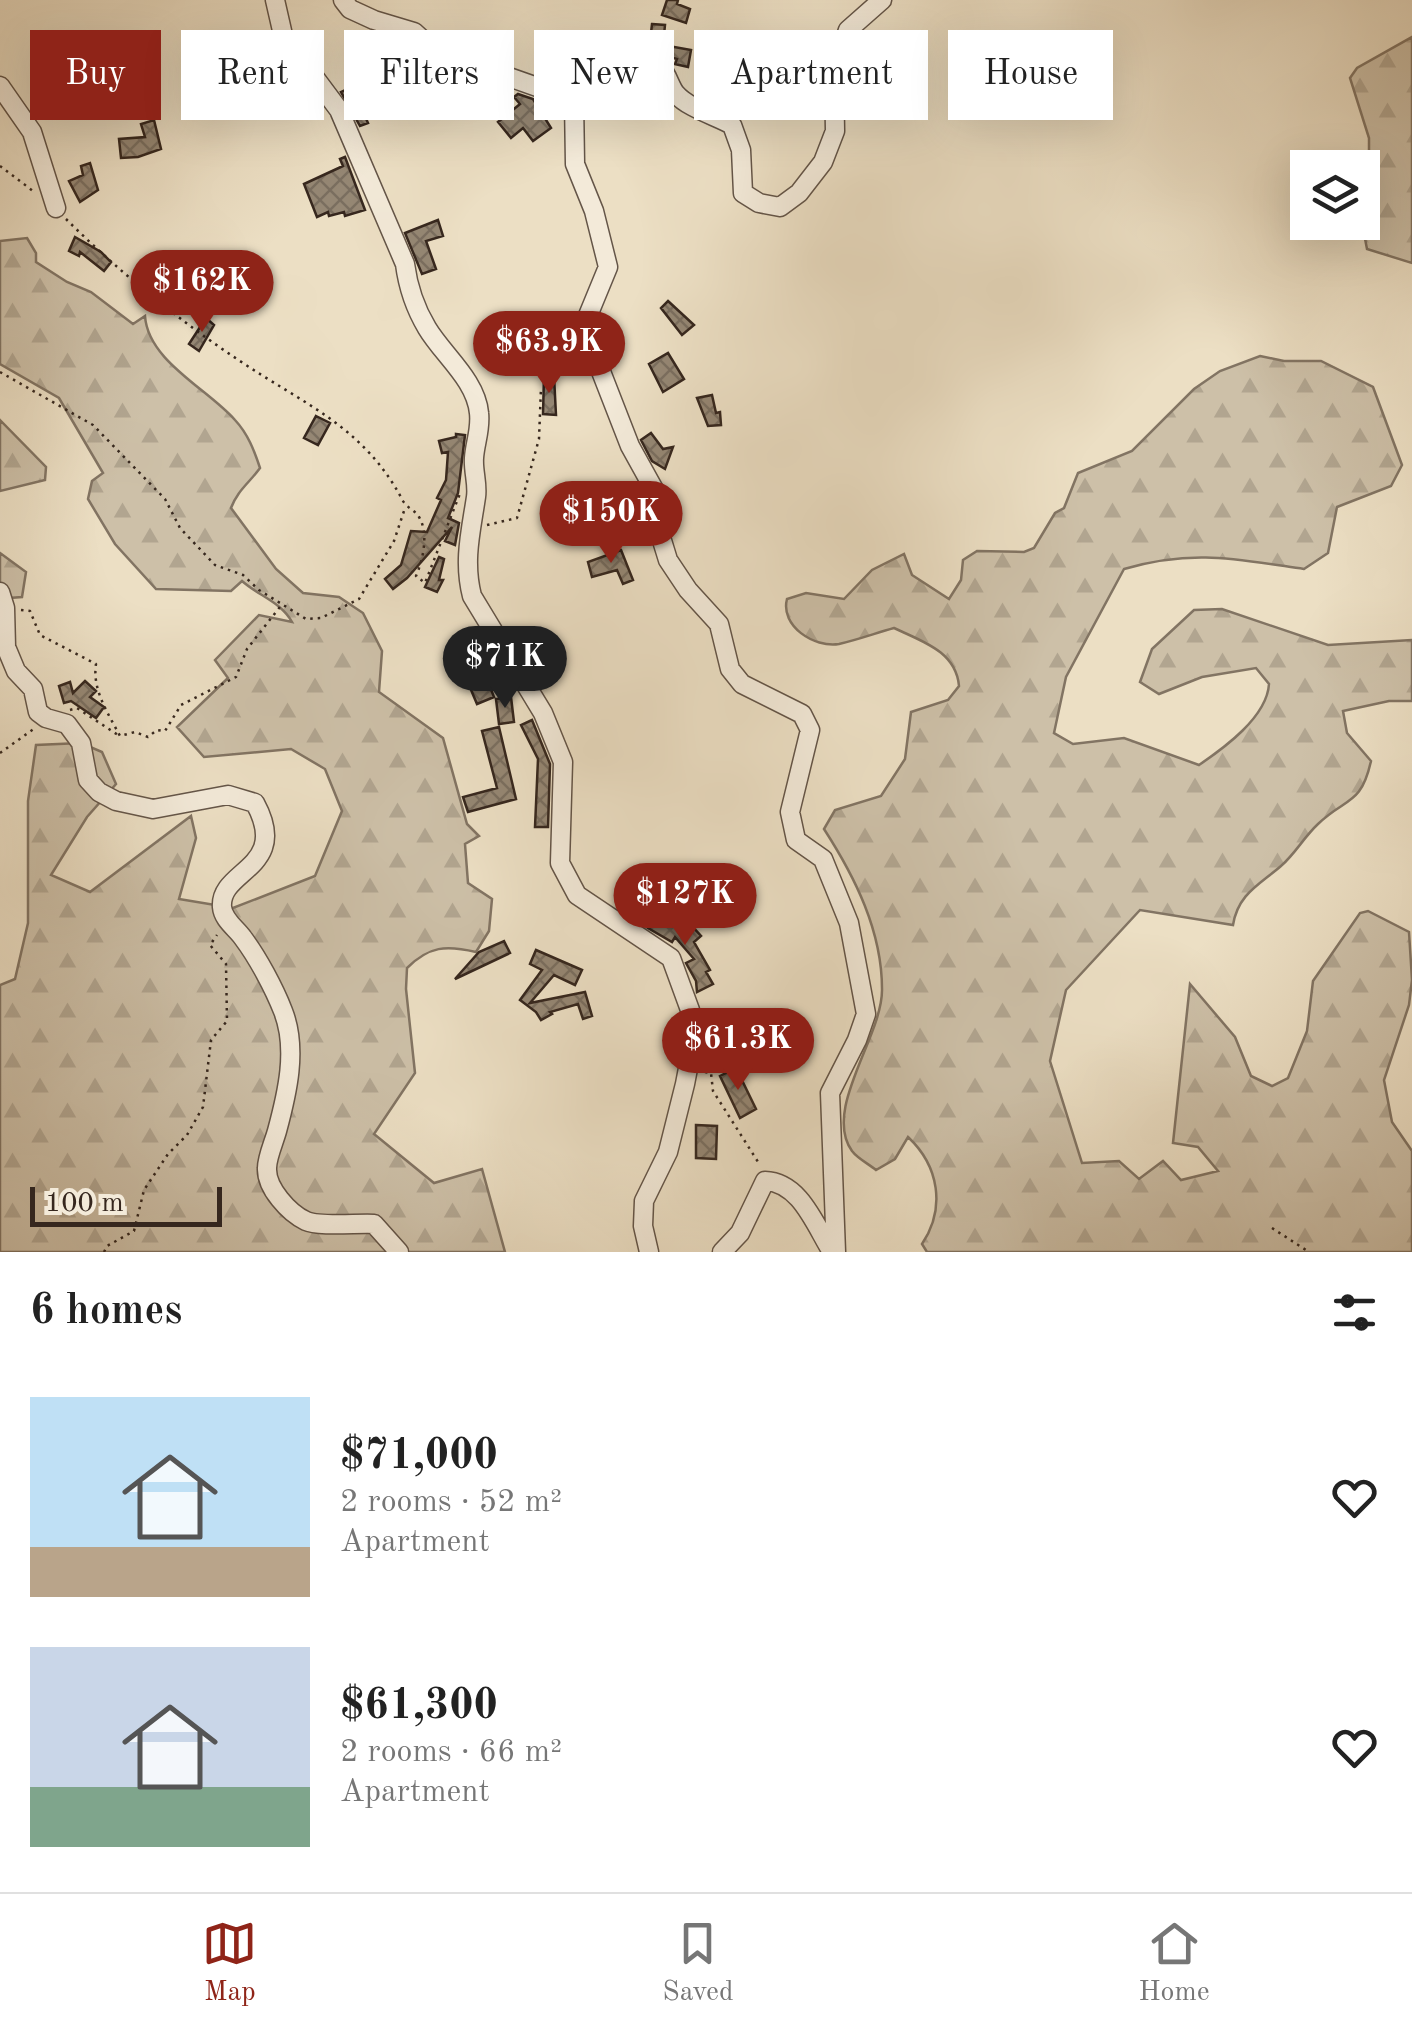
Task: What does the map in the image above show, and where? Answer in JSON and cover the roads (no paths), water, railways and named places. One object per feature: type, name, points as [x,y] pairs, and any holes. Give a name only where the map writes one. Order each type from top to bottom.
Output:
[{"type":"street","points":[[274,0],[283,35],[339,110],[405,264],[408,288],[428,330],[455,363],[480,408],[474,457],[477,493],[466,562],[472,596],[544,713],[564,762],[560,862],[577,895],[671,958],[690,1010],[690,1058],[668,1152],[644,1201],[642,1226],[650,1252]]},
{"type":"street","points":[[343,0],[350,10],[414,32],[435,51],[534,86]]},
{"type":"street","points":[[674,88],[680,98],[732,125],[741,150],[743,193],[759,204],[780,207],[800,193],[823,162],[835,131],[834,74],[848,30],[882,0]]},
{"type":"street","points":[[0,86],[32,132],[56,208]]},
{"type":"street","points":[[574,120],[575,164],[594,212],[608,267],[587,318],[593,351],[630,446],[656,493],[660,534],[668,560],[688,590],[719,624],[730,669],[742,684],[802,714],[810,730],[790,812],[796,840],[823,859],[849,923],[866,1014],[830,1093],[834,1252]]},
{"type":"street","points":[[2,600],[6,648],[16,671],[33,689],[38,712],[67,724],[82,743],[88,780],[100,792],[116,801],[152,809],[228,794],[255,803],[266,823],[262,850],[254,865],[227,888],[222,906],[284,1013],[290,1047],[288,1076],[266,1170],[277,1197],[307,1222],[374,1224],[399,1252]]},
{"type":"street","points":[[722,1252],[740,1233],[765,1181],[780,1182],[793,1190],[834,1252]]}]
